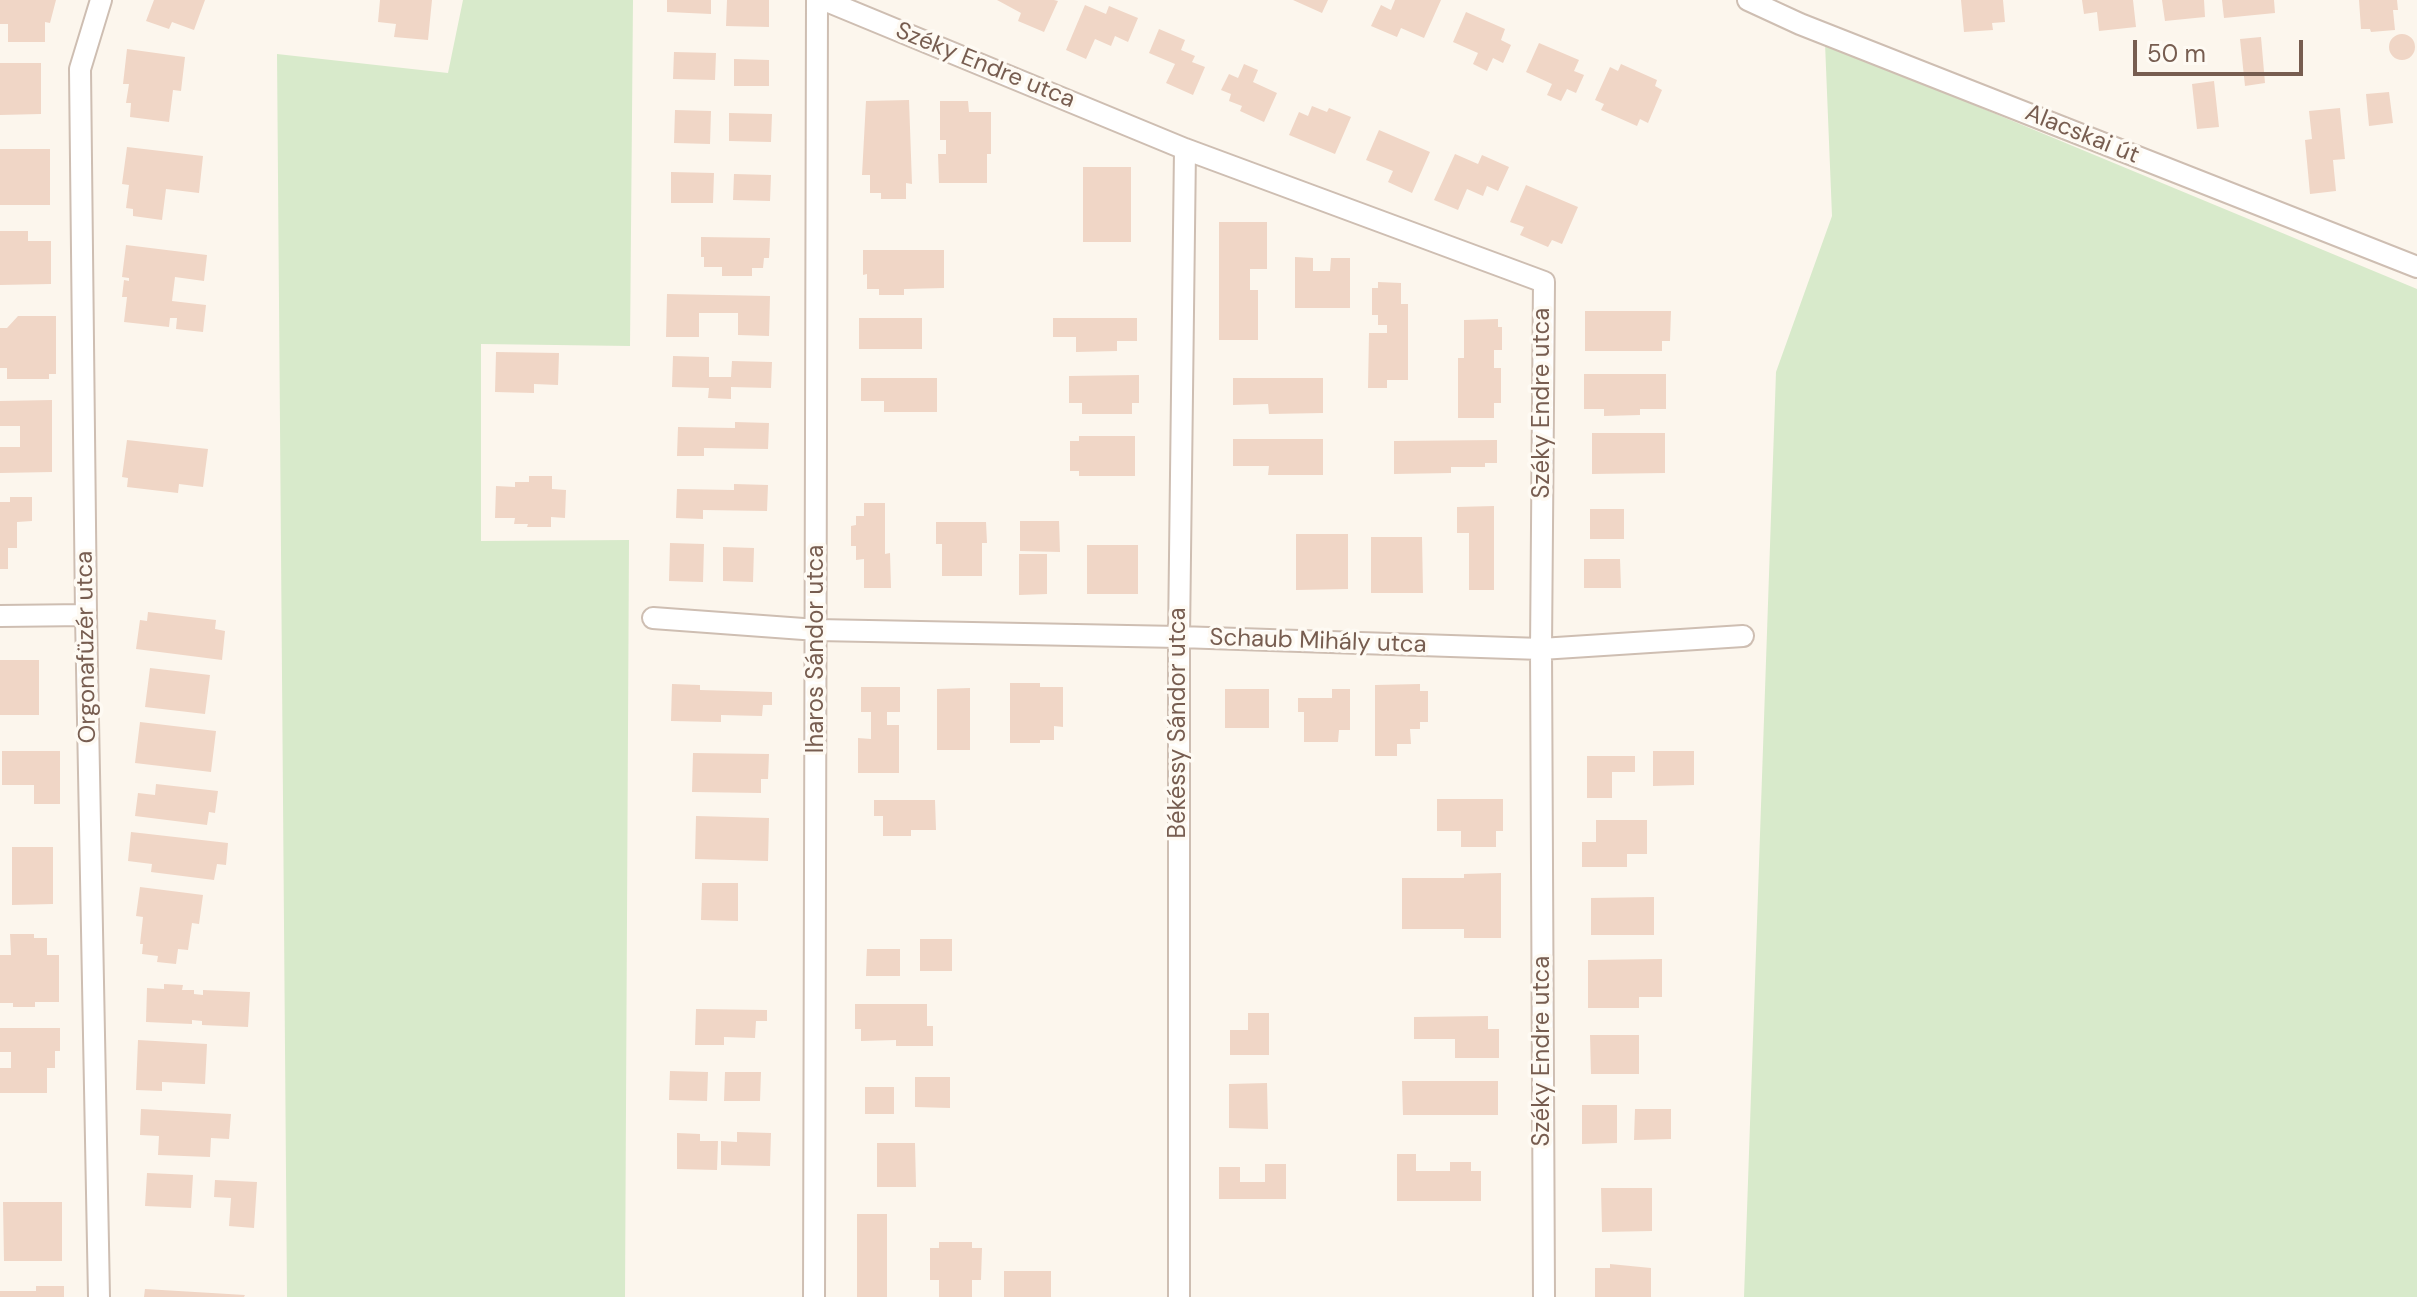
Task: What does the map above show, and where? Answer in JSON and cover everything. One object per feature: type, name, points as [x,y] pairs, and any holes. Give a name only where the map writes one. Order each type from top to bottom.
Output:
[{"type":"street","name":"Orgonafüzér utca","points":[[99,1297],[86,615],[80,69],[101,0]]},
{"type":"street","name":"Iharos Sándor utca","points":[[814,1297],[817,0]]},
{"type":"street","name":"Széky Endre utca","points":[[824,0],[1185,149],[1544,282],[1541,649],[1544,1297]]},
{"type":"street","name":"Alacskai út","points":[[1748,0],[1800,24],[2417,267]]},
{"type":"street","points":[[1800,0],[1800,24]]},
{"type":"street","name":"Békéssy Sándor utca","points":[[1179,1297],[1179,637],[1185,149]]},
{"type":"street","points":[[0,616],[86,615]]},
{"type":"street","name":"Schaub Mihály utca","points":[[653,618],[817,630],[1179,637],[1541,649],[1743,636]]},
{"type":"green space","points":[[463,0],[633,0],[630,346],[481,344],[481,541],[629,540],[625,1297],[287,1297],[277,54],[448,73]]},
{"type":"green space","points":[[1825,43],[2417,289],[2417,1297],[1744,1297],[1776,372],[1832,216]]},
{"type":"building","points":[[0,0],[56,0],[50,23],[45,22],[45,42],[8,42],[8,24],[0,24]]},
{"type":"building","points":[[154,0],[205,0],[194,30],[172,22],[169,29],[146,21]]},
{"type":"building","points":[[380,0],[432,0],[428,40],[394,37],[396,24],[378,22]]},
{"type":"building","points":[[667,0],[711,0],[711,14],[667,12]]},
{"type":"building","points":[[727,0],[769,0],[769,27],[726,26]]},
{"type":"building","points":[[997,0],[1058,1],[1044,32],[1018,21],[1021,13]]},
{"type":"building","points":[[1293,0],[1328,0],[1322,13]]},
{"type":"building","points":[[1395,0],[1441,0],[1424,38],[1401,28],[1397,37],[1371,26],[1381,5],[1391,10]]},
{"type":"building","points":[[1961,0],[2003,0],[2005,22],[1992,23],[1993,30],[1964,32]]},
{"type":"building","points":[[2082,0],[2133,0],[2136,27],[2099,31],[2097,12],[2084,14]]},
{"type":"building","points":[[2162,0],[2204,0],[2205,17],[2165,21]]},
{"type":"building","points":[[2222,0],[2274,0],[2275,13],[2224,18]]},
{"type":"building","points":[[2359,0],[2397,0],[2398,10],[2393,10],[2395,30],[2371,32],[2370,29],[2361,29]]},
{"type":"building","points":[[1085,5],[1106,14],[1109,6],[1138,18],[1128,42],[1115,36],[1111,46],[1095,39],[1086,59],[1066,50]]},
{"type":"building","points":[[1466,12],[1505,29],[1501,40],[1511,45],[1503,63],[1493,58],[1487,71],[1473,64],[1478,53],[1453,42]]},
{"type":"building","points":[[1159,29],[1185,40],[1181,50],[1195,56],[1192,62],[1205,67],[1193,95],[1166,83],[1175,64],[1149,53]]},
{"type":"building","points":[[2402,34],[2411,38],[2415,47],[2411,56],[2402,60],[2393,56],[2389,47],[2393,38]]},
{"type":"building","points":[[2261,37],[2265,83],[2245,86],[2240,39]]},
{"type":"building","points":[[1539,43],[1579,60],[1574,71],[1584,75],[1576,93],[1567,89],[1561,101],[1547,95],[1552,84],[1526,72]]},
{"type":"building","points":[[127,49],[185,57],[181,91],[173,90],[169,122],[130,117],[131,103],[126,103],[129,84],[123,84]]},
{"type":"building","points":[[674,52],[716,53],[715,80],[673,79]]},
{"type":"building","points":[[734,59],[769,60],[769,86],[734,86]]},
{"type":"building","points":[[0,63],[41,63],[41,114],[0,115]]},
{"type":"building","points":[[1244,64],[1258,70],[1253,82],[1277,93],[1264,122],[1240,111],[1242,106],[1229,101],[1231,94],[1221,90],[1229,74],[1238,78]]},
{"type":"building","points":[[1621,64],[1657,80],[1655,86],[1662,90],[1648,123],[1640,119],[1637,126],[1601,110],[1604,104],[1595,100],[1610,67],[1618,71]]},
{"type":"building","points":[[2214,81],[2219,127],[2197,129],[2192,84]]},
{"type":"building","points":[[2389,92],[2393,123],[2369,126],[2366,94]]},
{"type":"building","points":[[909,100],[912,184],[906,183],[906,199],[881,199],[881,193],[870,193],[870,175],[862,175],[866,101]]},
{"type":"building","points":[[940,101],[968,101],[969,112],[991,112],[987,183],[939,183],[938,154],[946,154],[946,140],[940,140]]},
{"type":"building","points":[[1312,106],[1327,112],[1329,108],[1351,117],[1335,154],[1289,135],[1299,112],[1308,116]]},
{"type":"building","points":[[2340,108],[2345,159],[2333,160],[2336,191],[2310,194],[2305,140],[2312,139],[2309,111]]},
{"type":"building","points":[[675,110],[711,111],[710,144],[674,143]]},
{"type":"building","points":[[729,113],[772,114],[771,142],[729,141]]},
{"type":"building","points":[[1379,130],[1430,152],[1412,193],[1388,182],[1393,171],[1366,160]]},
{"type":"building","points":[[127,147],[203,156],[199,193],[166,189],[162,220],[133,216],[133,209],[126,208],[129,185],[122,184]]},
{"type":"building","points":[[0,149],[50,149],[50,205],[0,205]]},
{"type":"building","points":[[1455,154],[1478,164],[1482,155],[1509,167],[1498,191],[1487,186],[1483,196],[1467,189],[1458,210],[1434,200]]},
{"type":"building","points":[[1083,167],[1131,167],[1131,242],[1083,242]]},
{"type":"building","points":[[671,172],[714,173],[713,203],[671,203]]},
{"type":"building","points":[[734,174],[771,175],[770,201],[733,200]]},
{"type":"building","points":[[1526,185],[1578,207],[1562,244],[1552,240],[1548,247],[1520,235],[1524,227],[1510,222]]},
{"type":"building","points":[[1219,222],[1267,222],[1267,269],[1250,269],[1250,290],[1258,290],[1258,340],[1219,340]]},
{"type":"building","points":[[0,231],[28,231],[28,241],[51,241],[51,284],[0,285]]},
{"type":"building","points":[[701,237],[770,238],[769,258],[764,258],[763,268],[752,268],[752,276],[722,276],[722,267],[704,267]]},
{"type":"building","points":[[126,245],[207,255],[204,281],[175,277],[172,301],[206,305],[203,332],[176,329],[177,318],[170,318],[169,327],[124,322],[127,297],[122,297],[124,280],[129,281],[129,278],[122,277]]},
{"type":"building","points":[[863,250],[944,250],[944,288],[904,289],[904,295],[879,295],[879,289],[867,289],[867,274],[863,275]]},
{"type":"building","points":[[1295,257],[1313,258],[1313,271],[1330,271],[1331,258],[1350,258],[1350,308],[1295,308]]},
{"type":"building","points":[[1378,282],[1401,283],[1401,304],[1408,304],[1408,380],[1387,380],[1387,388],[1368,388],[1369,333],[1387,333],[1387,325],[1378,325],[1378,315],[1372,315],[1372,288],[1378,288]]},
{"type":"building","points":[[667,294],[770,296],[769,336],[738,335],[738,313],[699,313],[699,337],[666,337]]},
{"type":"building","points":[[1585,311],[1671,311],[1670,341],[1662,341],[1662,351],[1585,351]]},
{"type":"building","points":[[18,316],[56,316],[56,374],[49,374],[49,379],[7,379],[7,368],[0,368],[0,328],[7,328]]},
{"type":"building","points":[[859,318],[922,318],[922,349],[859,349]]},
{"type":"building","points":[[1053,318],[1137,318],[1137,341],[1117,341],[1117,351],[1076,352],[1076,337],[1053,337]]},
{"type":"building","points":[[1498,319],[1498,327],[1502,327],[1502,350],[1494,350],[1494,368],[1501,368],[1501,403],[1494,403],[1494,418],[1458,418],[1458,358],[1464,358],[1464,320]]},
{"type":"building","points":[[496,352],[559,353],[558,385],[534,384],[534,393],[495,392]]},
{"type":"building","points":[[673,356],[709,357],[709,377],[731,377],[732,361],[772,362],[771,388],[731,387],[731,399],[708,398],[709,388],[672,387]]},
{"type":"building","points":[[1584,374],[1666,374],[1666,409],[1640,409],[1640,415],[1604,416],[1604,409],[1584,409]]},
{"type":"building","points":[[1139,375],[1139,403],[1132,403],[1132,414],[1082,414],[1082,403],[1069,403],[1069,376]]},
{"type":"building","points":[[861,378],[937,378],[937,412],[884,412],[884,401],[861,401]]},
{"type":"building","points":[[1233,378],[1323,378],[1323,413],[1269,414],[1268,404],[1233,405]]},
{"type":"building","points":[[52,400],[52,472],[0,473],[0,447],[20,447],[20,426],[0,426],[0,401]]},
{"type":"building","points":[[735,422],[769,423],[768,449],[704,448],[704,456],[677,456],[678,427],[735,428]]},
{"type":"building","points":[[1592,433],[1665,433],[1665,473],[1592,474]]},
{"type":"building","points":[[1079,436],[1135,436],[1135,476],[1079,476],[1079,471],[1070,471],[1070,441],[1079,441]]},
{"type":"building","points":[[1233,439],[1323,439],[1323,475],[1268,475],[1269,466],[1233,466]]},
{"type":"building","points":[[127,440],[208,449],[203,487],[179,484],[178,493],[127,487],[128,478],[122,477]]},
{"type":"building","points":[[1497,440],[1497,463],[1485,463],[1485,467],[1451,467],[1451,473],[1394,474],[1394,441]]},
{"type":"building","points":[[529,476],[552,476],[552,489],[566,490],[565,518],[551,517],[551,527],[527,527],[528,524],[514,524],[515,518],[495,518],[496,486],[515,487],[515,482],[529,482]]},
{"type":"building","points":[[734,484],[768,485],[767,511],[703,510],[703,519],[676,518],[677,489],[734,490]]},
{"type":"building","points":[[10,497],[32,497],[32,521],[17,522],[17,548],[8,548],[8,569],[0,569],[0,502],[10,502]]},
{"type":"building","points":[[864,503],[885,503],[885,554],[890,553],[891,588],[864,588],[864,559],[856,560],[856,546],[851,546],[851,526],[856,525],[856,516],[864,516]]},
{"type":"building","points":[[1494,506],[1494,590],[1469,590],[1469,533],[1457,533],[1457,507]]},
{"type":"building","points":[[1590,509],[1624,509],[1624,539],[1590,539]]},
{"type":"building","points":[[1020,521],[1059,521],[1060,552],[1020,551]]},
{"type":"building","points":[[936,522],[986,522],[987,543],[982,543],[982,576],[942,576],[942,544],[936,544]]},
{"type":"building","points":[[1296,534],[1348,534],[1348,589],[1296,590]]},
{"type":"building","points":[[1371,537],[1422,537],[1423,593],[1371,593]]},
{"type":"building","points":[[670,543],[704,544],[703,582],[669,581]]},
{"type":"building","points":[[1087,545],[1138,545],[1138,594],[1087,594]]},
{"type":"building","points":[[723,547],[754,548],[753,582],[723,581]]},
{"type":"building","points":[[1019,554],[1047,554],[1047,594],[1019,595]]},
{"type":"building","points":[[1584,559],[1620,559],[1621,588],[1584,588]]},
{"type":"building","points":[[148,612],[216,620],[215,629],[225,631],[222,660],[136,649],[140,620],[147,621]]},
{"type":"building","points":[[0,660],[39,660],[39,715],[0,715]]},
{"type":"building","points":[[150,668],[210,675],[205,714],[145,707]]},
{"type":"building","points":[[1010,683],[1063,687],[1063,727],[1054,726],[1054,740],[1010,743]]},
{"type":"building","points":[[672,684],[700,685],[700,690],[772,692],[772,705],[763,705],[762,716],[721,715],[721,722],[671,721]]},
{"type":"building","points":[[1420,684],[1420,691],[1428,691],[1428,722],[1420,722],[1420,729],[1410,729],[1411,744],[1397,744],[1397,756],[1375,756],[1375,685]]},
{"type":"building","points":[[861,687],[900,687],[900,712],[887,712],[887,725],[899,725],[899,773],[858,773],[858,738],[871,739],[871,712],[861,712]]},
{"type":"building","points":[[970,688],[970,750],[937,750],[937,689]]},
{"type":"building","points":[[1225,689],[1269,689],[1269,728],[1225,728]]},
{"type":"building","points":[[1332,689],[1350,689],[1350,730],[1339,730],[1338,742],[1304,742],[1304,712],[1298,712],[1298,698],[1332,698]]},
{"type":"building","points":[[140,722],[216,731],[211,772],[135,763]]},
{"type":"building","points":[[2,751],[60,751],[60,804],[34,804],[34,785],[2,785]]},
{"type":"building","points":[[1653,751],[1694,751],[1694,785],[1653,786]]},
{"type":"building","points":[[693,753],[769,754],[768,779],[761,779],[761,793],[692,792]]},
{"type":"building","points":[[1587,756],[1635,756],[1635,772],[1612,772],[1612,798],[1587,798]]},
{"type":"building","points":[[156,784],[218,791],[215,813],[209,812],[207,825],[135,816],[138,793],[155,795]]},
{"type":"building","points":[[1437,799],[1503,799],[1503,831],[1496,831],[1496,847],[1461,847],[1461,831],[1437,831]]},
{"type":"building","points":[[874,800],[935,800],[936,830],[911,830],[911,836],[883,836],[883,816],[874,816]]},
{"type":"building","points":[[696,816],[769,818],[768,861],[695,859]]},
{"type":"building","points":[[1596,820],[1647,820],[1647,854],[1627,854],[1627,867],[1582,867],[1582,842],[1596,842]]},
{"type":"building","points":[[131,832],[228,843],[226,865],[217,864],[214,880],[151,872],[152,864],[128,861]]},
{"type":"building","points":[[12,847],[53,847],[53,904],[12,905]]},
{"type":"building","points":[[1501,873],[1501,938],[1464,938],[1464,929],[1402,929],[1402,878],[1464,878],[1464,874]]},
{"type":"building","points":[[702,883],[738,883],[738,921],[701,920]]},
{"type":"building","points":[[140,887],[203,895],[199,924],[192,923],[188,950],[178,949],[176,964],[157,962],[158,956],[142,954],[143,917],[136,916]]},
{"type":"building","points":[[1654,897],[1654,935],[1591,935],[1591,898]]},
{"type":"building","points":[[10,934],[34,934],[34,938],[47,938],[47,955],[59,955],[59,1002],[35,1002],[35,1007],[13,1007],[13,1003],[0,1003],[0,955],[11,955]]},
{"type":"building","points":[[920,939],[952,939],[952,971],[920,971]]},
{"type":"building","points":[[867,949],[900,949],[900,976],[866,976]]},
{"type":"building","points":[[1662,959],[1662,997],[1639,997],[1639,1008],[1588,1008],[1588,960]]},
{"type":"building","points":[[164,984],[183,985],[182,990],[194,990],[194,994],[203,995],[203,990],[250,992],[248,1027],[202,1025],[202,1021],[192,1020],[192,1024],[146,1022],[147,988],[164,989]]},
{"type":"building","points":[[855,1004],[927,1004],[927,1026],[933,1026],[933,1046],[896,1046],[896,1040],[861,1041],[861,1029],[855,1029]]},
{"type":"building","points":[[696,1009],[767,1010],[767,1021],[756,1021],[755,1038],[724,1037],[724,1045],[695,1045]]},
{"type":"building","points":[[1248,1013],[1269,1013],[1269,1055],[1230,1055],[1230,1030],[1248,1030]]},
{"type":"building","points":[[1488,1016],[1488,1029],[1499,1029],[1499,1058],[1455,1058],[1455,1039],[1414,1039],[1414,1017]]},
{"type":"building","points":[[0,1028],[60,1028],[60,1051],[55,1051],[55,1068],[47,1068],[47,1093],[0,1093],[0,1068],[11,1068],[11,1052],[0,1052]]},
{"type":"building","points":[[1590,1035],[1639,1035],[1639,1074],[1591,1074]]},
{"type":"building","points":[[138,1040],[207,1044],[205,1084],[162,1082],[162,1091],[136,1090]]},
{"type":"building","points":[[670,1071],[708,1072],[707,1101],[669,1100]]},
{"type":"building","points":[[725,1072],[761,1072],[760,1101],[724,1101]]},
{"type":"building","points":[[915,1077],[950,1077],[950,1108],[915,1107]]},
{"type":"building","points":[[1402,1081],[1498,1081],[1498,1115],[1403,1115]]},
{"type":"building","points":[[1267,1083],[1268,1129],[1229,1128],[1229,1084]]},
{"type":"building","points":[[865,1087],[894,1087],[894,1114],[865,1114]]},
{"type":"building","points":[[1582,1105],[1617,1105],[1617,1143],[1582,1144]]},
{"type":"building","points":[[141,1109],[231,1114],[229,1139],[211,1138],[210,1157],[158,1155],[159,1136],[140,1135]]},
{"type":"building","points":[[1635,1109],[1671,1109],[1671,1139],[1634,1140]]},
{"type":"building","points":[[737,1132],[771,1133],[770,1166],[721,1165],[721,1141],[737,1142]]},
{"type":"building","points":[[677,1133],[700,1134],[700,1141],[718,1141],[717,1170],[677,1169]]},
{"type":"building","points":[[877,1143],[915,1143],[916,1187],[877,1187]]},
{"type":"building","points":[[1397,1154],[1416,1154],[1416,1171],[1450,1171],[1450,1162],[1471,1162],[1471,1171],[1481,1171],[1481,1201],[1397,1201]]},
{"type":"building","points":[[1265,1164],[1286,1164],[1286,1199],[1219,1199],[1219,1167],[1240,1167],[1240,1182],[1265,1182]]},
{"type":"building","points":[[147,1173],[193,1175],[191,1208],[145,1206]]},
{"type":"building","points":[[215,1180],[257,1182],[254,1228],[229,1226],[231,1198],[214,1197]]},
{"type":"building","points":[[1601,1188],[1652,1188],[1652,1231],[1602,1232]]},
{"type":"building","points":[[3,1202],[62,1202],[62,1261],[4,1261]]},
{"type":"building","points":[[857,1214],[887,1214],[887,1297],[857,1297]]},
{"type":"building","points":[[939,1242],[972,1242],[972,1248],[982,1248],[981,1280],[972,1280],[972,1297],[939,1297],[939,1280],[930,1280],[930,1248],[939,1248]]},
{"type":"building","points":[[1610,1264],[1651,1268],[1651,1297],[1595,1297],[1595,1268],[1610,1268]]},
{"type":"building","points":[[1004,1271],[1051,1271],[1051,1297],[1004,1297]]},
{"type":"building","points":[[36,1286],[64,1286],[64,1297],[0,1297],[0,1291],[36,1291]]},
{"type":"building","points":[[145,1289],[245,1295],[144,1297]]}]
